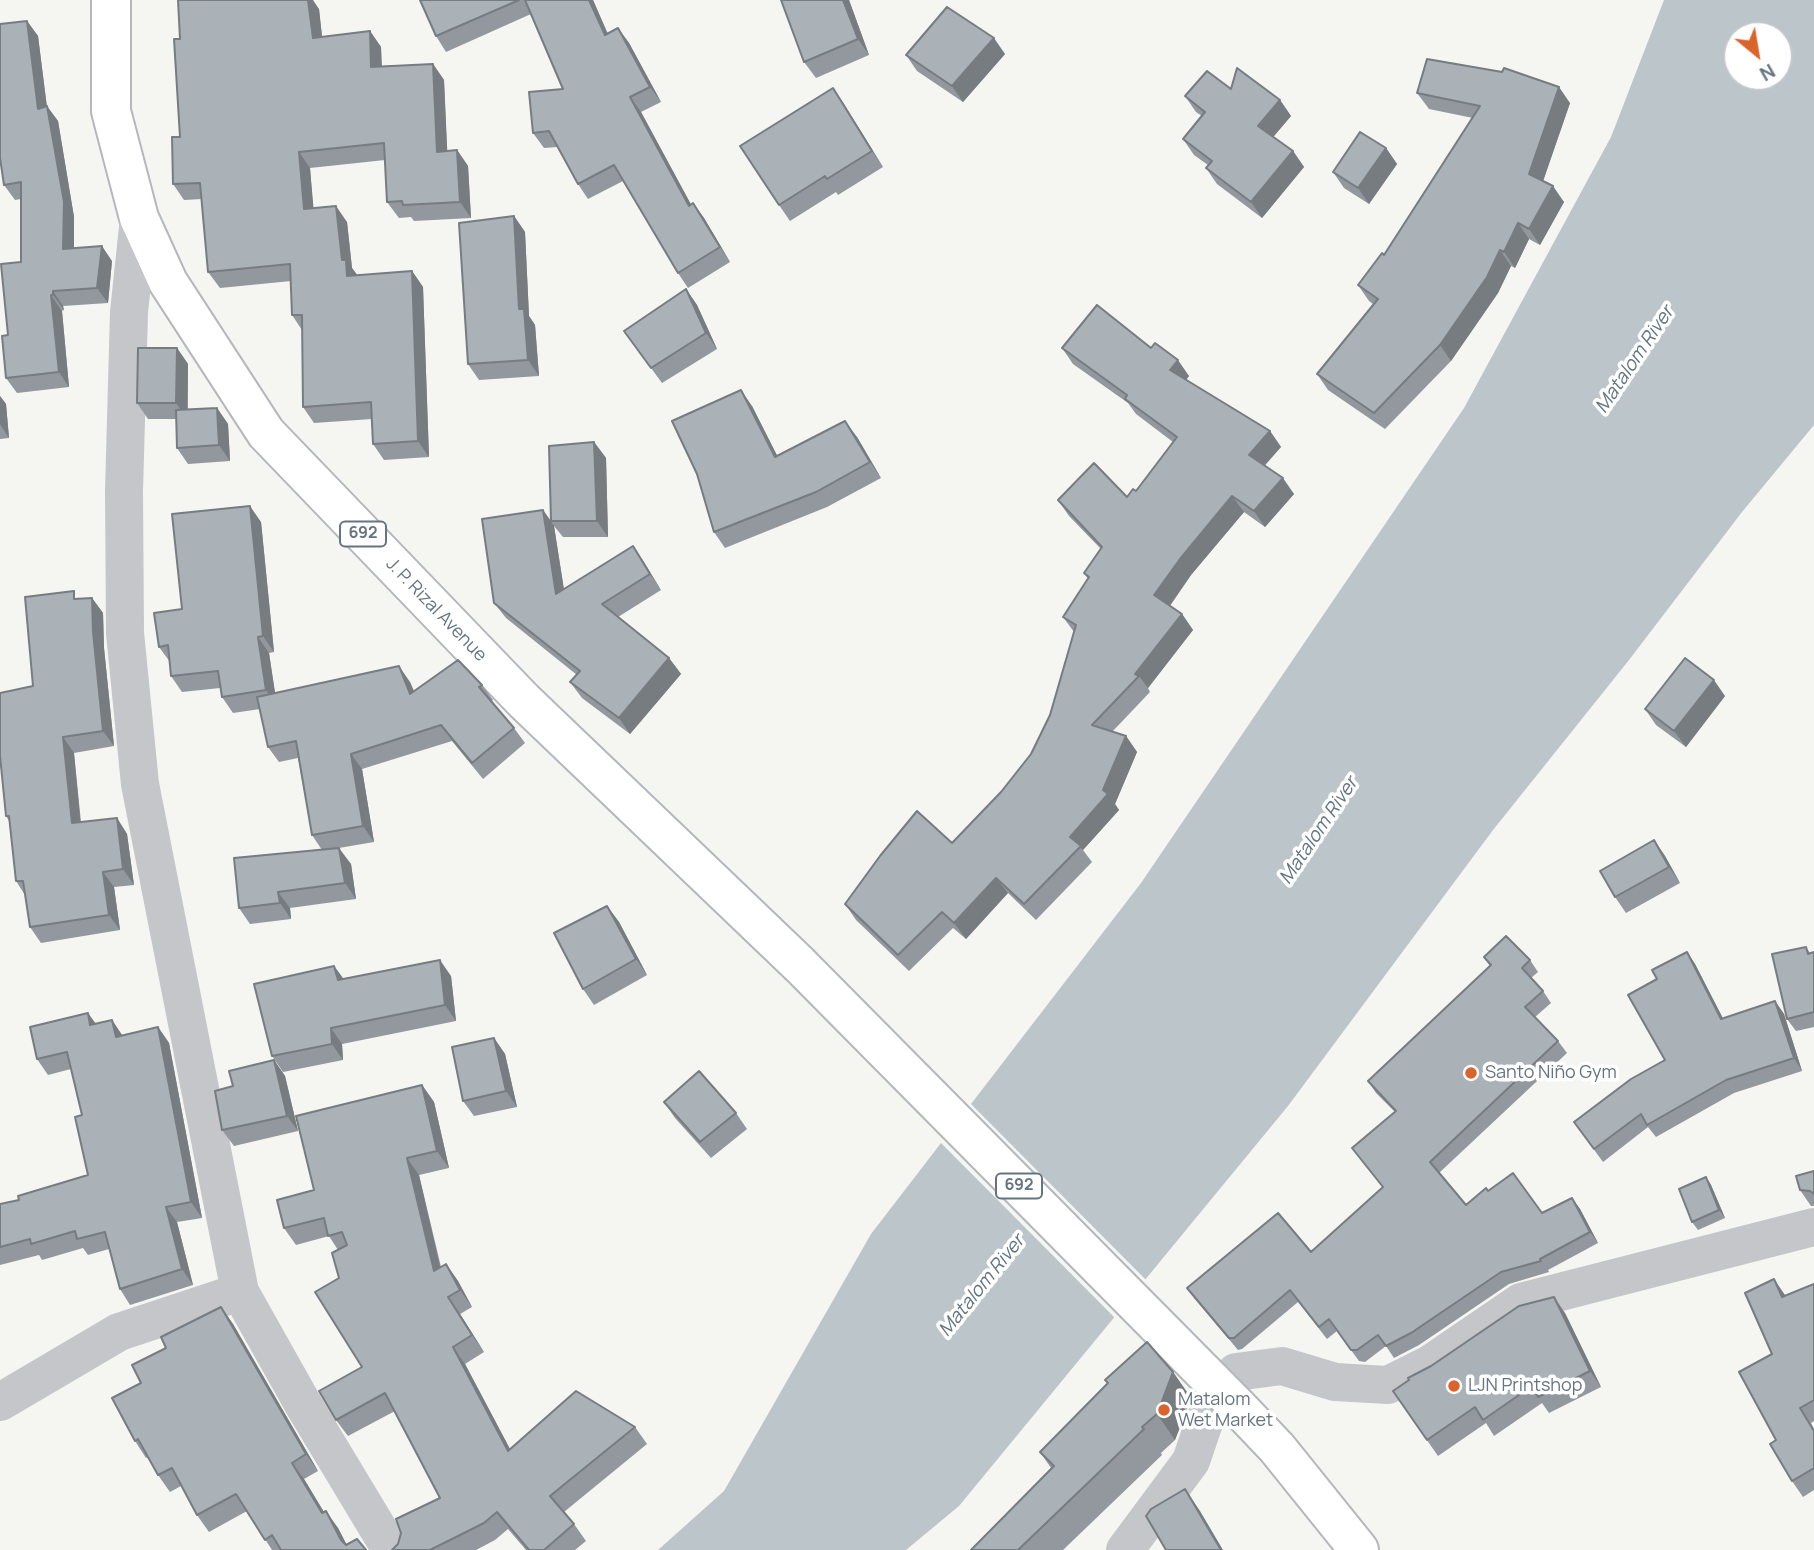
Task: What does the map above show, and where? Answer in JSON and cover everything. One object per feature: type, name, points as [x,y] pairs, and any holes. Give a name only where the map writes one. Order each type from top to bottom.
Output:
[{"type":"main road","name":"J. P. Rizal Avenue","points":[[111,0],[111,111],[139,218],[168,282],[266,433],[524,701],[799,964],[1228,1396]]},
{"type":"main road","name":"692","points":[[1228,1396],[1277,1448],[1359,1550]]},
{"type":"street","points":[[139,218],[129,312],[124,491],[125,633],[140,784],[240,1292],[303,1404],[391,1550]]},
{"type":"street","points":[[1125,1550],[1191,1461],[1228,1396],[1282,1366],[1335,1382],[1388,1385],[1430,1364],[1521,1302],[1814,1227]]},
{"type":"street","points":[[0,1402],[119,1332],[240,1292]]},
{"type":"water","name":"Matalom River","points":[[1664,0],[1814,0],[1814,425],[1742,512],[1629,660],[1493,830],[1288,1106],[959,1506],[906,1550],[658,1550],[724,1491],[871,1234],[1141,883],[1464,408],[1611,137]]},
{"type":"pier","points":[[968,1101],[1148,1282],[1117,1320],[938,1140]]},
{"type":"building","points":[[178,0],[308,0],[313,38],[370,31],[371,67],[433,64],[437,152],[457,150],[460,202],[403,205],[402,201],[387,202],[384,143],[299,152],[304,209],[336,206],[342,260],[346,260],[347,276],[412,271],[418,441],[373,444],[371,402],[303,407],[302,315],[292,315],[290,264],[208,272],[200,183],[173,184],[172,137],[180,137],[174,39],[180,39]]},
{"type":"building","points":[[420,0],[519,0],[436,36]]},
{"type":"building","points":[[525,0],[589,0],[605,35],[618,28],[650,87],[630,97],[689,206],[693,203],[720,247],[678,273],[614,165],[578,184],[549,131],[533,133],[529,92],[563,89]]},
{"type":"building","points":[[781,0],[843,0],[858,39],[804,62]]},
{"type":"building","points":[[947,7],[994,38],[952,86],[906,55]]},
{"type":"building","points":[[27,21],[38,109],[47,106],[64,202],[63,249],[102,246],[97,288],[53,291],[51,295],[59,372],[6,378],[2,336],[8,335],[1,264],[21,262],[21,182],[4,185],[0,158],[0,24]]},
{"type":"building","points":[[1427,59],[1502,72],[1504,68],[1559,87],[1529,174],[1553,186],[1529,229],[1518,223],[1504,252],[1500,250],[1487,277],[1440,345],[1374,413],[1317,374],[1378,299],[1358,285],[1382,253],[1384,255],[1480,106],[1417,93]]},
{"type":"building","points":[[1237,68],[1280,100],[1258,126],[1293,151],[1251,202],[1206,168],[1212,161],[1183,139],[1205,112],[1185,96],[1207,71],[1231,89]]},
{"type":"building","points":[[833,88],[872,151],[779,205],[740,146]]},
{"type":"building","points":[[1360,132],[1386,148],[1358,188],[1333,172]]},
{"type":"building","points":[[514,216],[519,309],[524,309],[528,360],[468,364],[459,223]]},
{"type":"building","points":[[686,289],[706,333],[651,368],[624,331]]},
{"type":"building","points":[[1097,305],[1151,348],[1155,343],[1178,360],[1170,370],[1270,431],[1249,455],[1283,478],[1254,511],[1232,496],[1154,595],[1182,614],[1135,674],[1139,676],[1092,725],[1126,736],[1103,790],[1108,794],[1070,837],[1081,846],[1024,904],[996,878],[954,923],[942,912],[898,955],[845,904],[917,811],[952,843],[1001,792],[1031,754],[1050,715],[1076,625],[1063,617],[1089,577],[1084,573],[1102,547],[1058,500],[1094,463],[1127,497],[1133,489],[1136,491],[1177,437],[1125,399],[1127,395],[1062,348]]},
{"type":"building","points":[[138,348],[177,348],[176,403],[137,403]]},
{"type":"building","points":[[741,390],[775,457],[845,421],[870,462],[816,492],[714,532],[697,474],[672,421]]},
{"type":"building","points":[[217,408],[219,445],[177,448],[176,410]]},
{"type":"building","points":[[594,442],[597,521],[551,521],[549,446]]},
{"type":"building","points":[[250,506],[263,636],[258,637],[266,690],[222,697],[218,671],[171,676],[168,645],[159,647],[154,613],[182,609],[172,514]]},
{"type":"building","points":[[543,510],[556,594],[633,546],[650,574],[602,604],[669,658],[619,718],[570,682],[580,671],[494,603],[482,519]]},
{"type":"building","points":[[74,591],[74,599],[92,598],[103,731],[63,737],[72,823],[117,818],[123,869],[103,872],[109,915],[30,927],[23,881],[16,881],[9,816],[6,816],[0,756],[0,693],[33,686],[25,597]]},
{"type":"building","points":[[1685,658],[1714,680],[1674,731],[1645,709]]},
{"type":"building","points":[[458,660],[482,685],[479,687],[514,728],[472,763],[441,725],[351,754],[363,826],[312,835],[296,741],[268,747],[257,697],[399,666],[410,694]]},
{"type":"building","points":[[1654,840],[1669,867],[1615,897],[1600,871]]},
{"type":"building","points":[[339,848],[345,883],[278,892],[280,903],[239,908],[234,858]]},
{"type":"building","points":[[607,906],[636,959],[583,989],[554,933]]},
{"type":"building","points":[[1506,936],[1530,960],[1522,968],[1543,991],[1525,1007],[1558,1041],[1430,1162],[1466,1205],[1486,1188],[1488,1191],[1513,1173],[1542,1213],[1572,1198],[1590,1232],[1540,1259],[1541,1261],[1501,1272],[1411,1333],[1386,1346],[1378,1335],[1357,1350],[1351,1350],[1329,1319],[1319,1327],[1290,1290],[1234,1338],[1229,1338],[1187,1288],[1278,1213],[1311,1252],[1383,1187],[1352,1148],[1396,1111],[1368,1081],[1491,965],[1484,957]]},
{"type":"building","points":[[1806,947],[1808,954],[1814,952],[1814,1012],[1787,1019],[1772,954]]},
{"type":"building","points":[[1687,952],[1721,1019],[1775,1001],[1794,1058],[1726,1080],[1647,1125],[1641,1114],[1594,1149],[1574,1122],[1631,1079],[1665,1060],[1628,995],[1657,979],[1652,970]]},
{"type":"building","points":[[440,960],[445,1005],[331,1028],[332,1044],[272,1056],[254,984],[334,966],[338,980]]},
{"type":"building","points":[[88,1013],[90,1025],[112,1020],[116,1037],[158,1027],[191,1202],[166,1207],[182,1269],[120,1289],[105,1232],[77,1239],[75,1231],[31,1244],[30,1239],[0,1247],[0,1204],[19,1200],[18,1196],[88,1175],[75,1117],[82,1115],[67,1052],[37,1059],[30,1027]]},
{"type":"building","points":[[494,1038],[506,1091],[463,1101],[452,1047]]},
{"type":"building","points":[[274,1060],[287,1116],[222,1130],[215,1091],[233,1086],[229,1071]]},
{"type":"building","points":[[699,1071],[736,1113],[700,1142],[664,1102]]},
{"type":"building","points":[[422,1085],[437,1151],[407,1158],[434,1271],[446,1264],[460,1290],[448,1297],[472,1335],[453,1347],[508,1451],[576,1391],[635,1427],[550,1496],[574,1524],[544,1550],[529,1550],[497,1512],[484,1523],[430,1550],[392,1550],[398,1544],[401,1533],[396,1519],[440,1498],[385,1393],[336,1420],[319,1391],[362,1367],[315,1292],[339,1278],[332,1253],[347,1245],[342,1232],[328,1236],[324,1218],[284,1228],[277,1200],[314,1190],[296,1116]]},
{"type":"building","points":[[1814,1171],[1814,1194],[1800,1190],[1796,1176]]},
{"type":"building","points":[[1706,1177],[1719,1210],[1692,1222],[1679,1189]]},
{"type":"building","points":[[1774,1279],[1782,1297],[1814,1284],[1814,1400],[1800,1408],[1814,1431],[1814,1468],[1792,1481],[1770,1444],[1776,1440],[1739,1372],[1772,1354],[1745,1293]]},
{"type":"building","points":[[1554,1297],[1590,1371],[1538,1397],[1532,1386],[1483,1420],[1475,1407],[1427,1440],[1393,1391],[1409,1380],[1408,1378],[1431,1366],[1519,1306]]},
{"type":"building","points":[[221,1307],[306,1454],[292,1463],[322,1513],[326,1511],[341,1540],[346,1545],[357,1539],[366,1550],[281,1550],[272,1535],[265,1540],[236,1494],[197,1515],[172,1468],[158,1475],[138,1439],[135,1441],[112,1398],[141,1383],[132,1365],[166,1348],[161,1337]]},
{"type":"building","points":[[1147,1342],[1173,1372],[1157,1414],[1018,1550],[971,1550],[1054,1466],[1040,1452],[1108,1383],[1105,1380]]},
{"type":"building","points":[[1185,1489],[1221,1550],[1166,1550],[1146,1516],[1151,1509]]},
{"type":"place","name":"Santo Niño Gym","points":[[1471,1073]]},
{"type":"place","name":"LJN Printshop","points":[[1454,1386]]},
{"type":"place","name":"Matalom Wet Market","points":[[1164,1410]]}]
